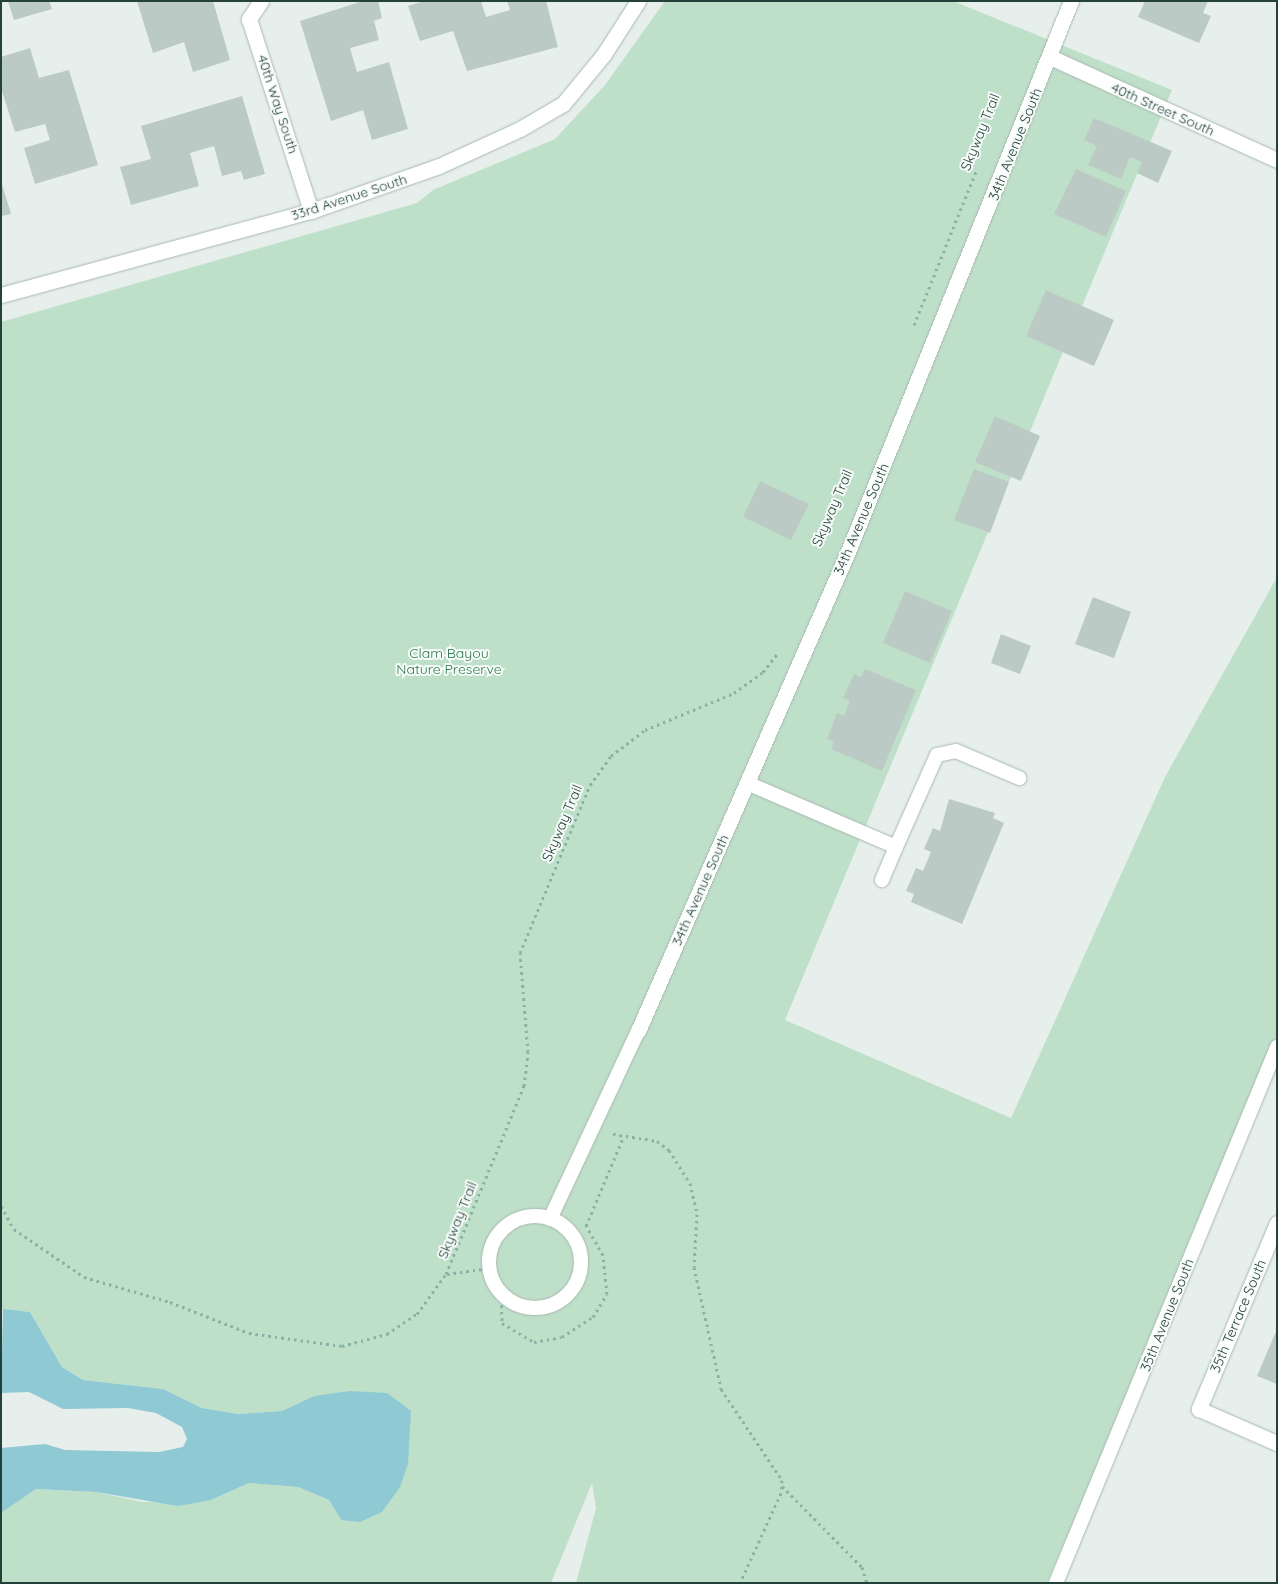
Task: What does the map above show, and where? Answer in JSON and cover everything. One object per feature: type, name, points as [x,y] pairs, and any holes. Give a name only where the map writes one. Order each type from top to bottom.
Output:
[{"type":"street","name":"40th Way South","points":[[261,1],[249,18],[311,211]]},
{"type":"street","name":"33rd Avenue South","points":[[1,295],[311,211],[439,166],[520,130],[563,104],[604,54],[638,1]]},
{"type":"street","name":"34th Avenue South","points":[[638,1031],[847,554],[1050,57],[1071,1]]},
{"type":"street","name":"40th Street South","points":[[1050,57],[1277,160]]},
{"type":"street","name":"35th Terrace South","points":[[1277,1223],[1199,1409],[1277,1443]]},
{"type":"lane","points":[[882,880],[937,755],[956,751],[1019,778]]},
{"type":"lane","points":[[747,783],[896,847]]},
{"type":"lane","points":[[550,1219],[638,1031]]},
{"type":"lane","name":"35th Avenue South","points":[[1056,1583],[1277,1047]]},
{"type":"lane","points":[[529,1216],[550,1219],[570,1232],[578,1245],[581,1260],[573,1288],[556,1302],[534,1308],[519,1305],[501,1292],[490,1268],[493,1242],[502,1230],[529,1216]]},
{"type":"path","name":"Skyway Trail","points":[[912,334],[981,158]]},
{"type":"path","name":"Skyway Trail","points":[[1,1206],[14,1229],[84,1276],[170,1302],[249,1333],[342,1346],[368,1342],[417,1314],[446,1274],[524,1086],[528,1052],[520,953],[590,786],[611,756],[646,730],[734,693],[764,672],[780,651]]},
{"type":"path","points":[[594,1127],[623,1138],[658,1141],[690,1182],[697,1214],[694,1267],[721,1389],[775,1464],[781,1486],[862,1566],[867,1583]]},
{"type":"path","points":[[501,1292],[502,1323],[534,1342],[562,1338],[593,1317],[607,1294],[604,1255],[586,1226],[623,1138]]},
{"type":"path","points":[[446,1274],[490,1268]]},
{"type":"path","points":[[740,1583],[781,1486]]},
{"type":"green space","name":"Clam Bayou Nature Preserve","points":[[665,1],[953,1],[1172,90],[785,1020],[1011,1118],[1165,777],[1277,577],[1277,1048],[1047,1583],[576,1583],[596,1508],[592,1483],[551,1583],[1,1583],[1,1513],[36,1489],[96,1492],[143,1502],[211,1500],[249,1483],[298,1487],[329,1500],[341,1520],[314,1396],[282,1411],[238,1414],[202,1408],[163,1389],[83,1380],[62,1367],[30,1312],[1,1310],[1,322],[417,203],[433,190],[555,139],[605,85]]},
{"type":"water","points":[[3,1309],[30,1312],[62,1367],[83,1380],[163,1389],[202,1408],[238,1414],[282,1411],[314,1396],[350,1391],[387,1393],[411,1411],[408,1464],[400,1487],[382,1512],[360,1522],[341,1520],[329,1500],[298,1487],[249,1483],[211,1500],[178,1506],[96,1492],[36,1489],[1,1513],[1,1448],[45,1444],[65,1450],[159,1452],[183,1447],[187,1439],[182,1427],[156,1413],[128,1408],[63,1409],[29,1392],[1,1393]]},
{"type":"building","points":[[8,1],[49,1],[52,9],[14,20]]},
{"type":"building","points":[[137,1],[213,1],[230,60],[193,72],[184,42],[153,53]]},
{"type":"building","points":[[363,1],[378,1],[382,18],[374,21],[379,40],[350,48],[357,72],[389,62],[408,129],[372,140],[363,110],[331,121],[300,21]]},
{"type":"building","points":[[424,1],[481,1],[486,17],[510,10],[507,1],[546,1],[558,47],[467,71],[453,31],[420,41],[408,6]]},
{"type":"building","points":[[1145,1],[1208,1],[1203,13],[1211,16],[1199,43],[1138,17]]},
{"type":"building","points":[[30,48],[39,78],[69,70],[98,165],[35,184],[24,148],[50,140],[45,124],[15,132],[1,88],[1,57]]},
{"type":"building","points":[[242,96],[265,174],[244,180],[241,171],[222,176],[214,146],[190,153],[199,186],[131,205],[120,167],[151,159],[141,126]]},
{"type":"building","points":[[1094,118],[1172,151],[1158,183],[1137,173],[1142,162],[1130,157],[1121,179],[1088,165],[1097,146],[1084,140]]},
{"type":"building","points":[[1076,169],[1126,191],[1106,237],[1054,214]]},
{"type":"building","points":[[1,181],[11,214],[1,216]]},
{"type":"building","points":[[1046,290],[1114,320],[1094,366],[1026,336]]},
{"type":"building","points":[[995,416],[1040,436],[1021,481],[975,462]]},
{"type":"building","points":[[974,469],[1009,482],[990,533],[954,520]]},
{"type":"building","points":[[760,481],[809,504],[791,540],[743,517]]},
{"type":"building","points":[[905,591],[952,611],[930,663],[883,643]]},
{"type":"building","points":[[1093,597],[1131,612],[1114,658],[1075,644]]},
{"type":"building","points":[[1001,634],[1031,646],[1020,674],[991,663]]},
{"type":"building","points":[[865,669],[916,690],[882,771],[831,749],[834,742],[827,739],[837,713],[844,716],[850,701],[843,698],[854,674],[861,677]]},
{"type":"building","points":[[949,799],[995,813],[993,818],[1004,823],[962,924],[911,902],[914,894],[906,891],[916,868],[923,871],[931,852],[924,849],[933,828],[940,831]]},
{"type":"building","points":[[1277,1329],[1277,1384],[1257,1376]]}]
